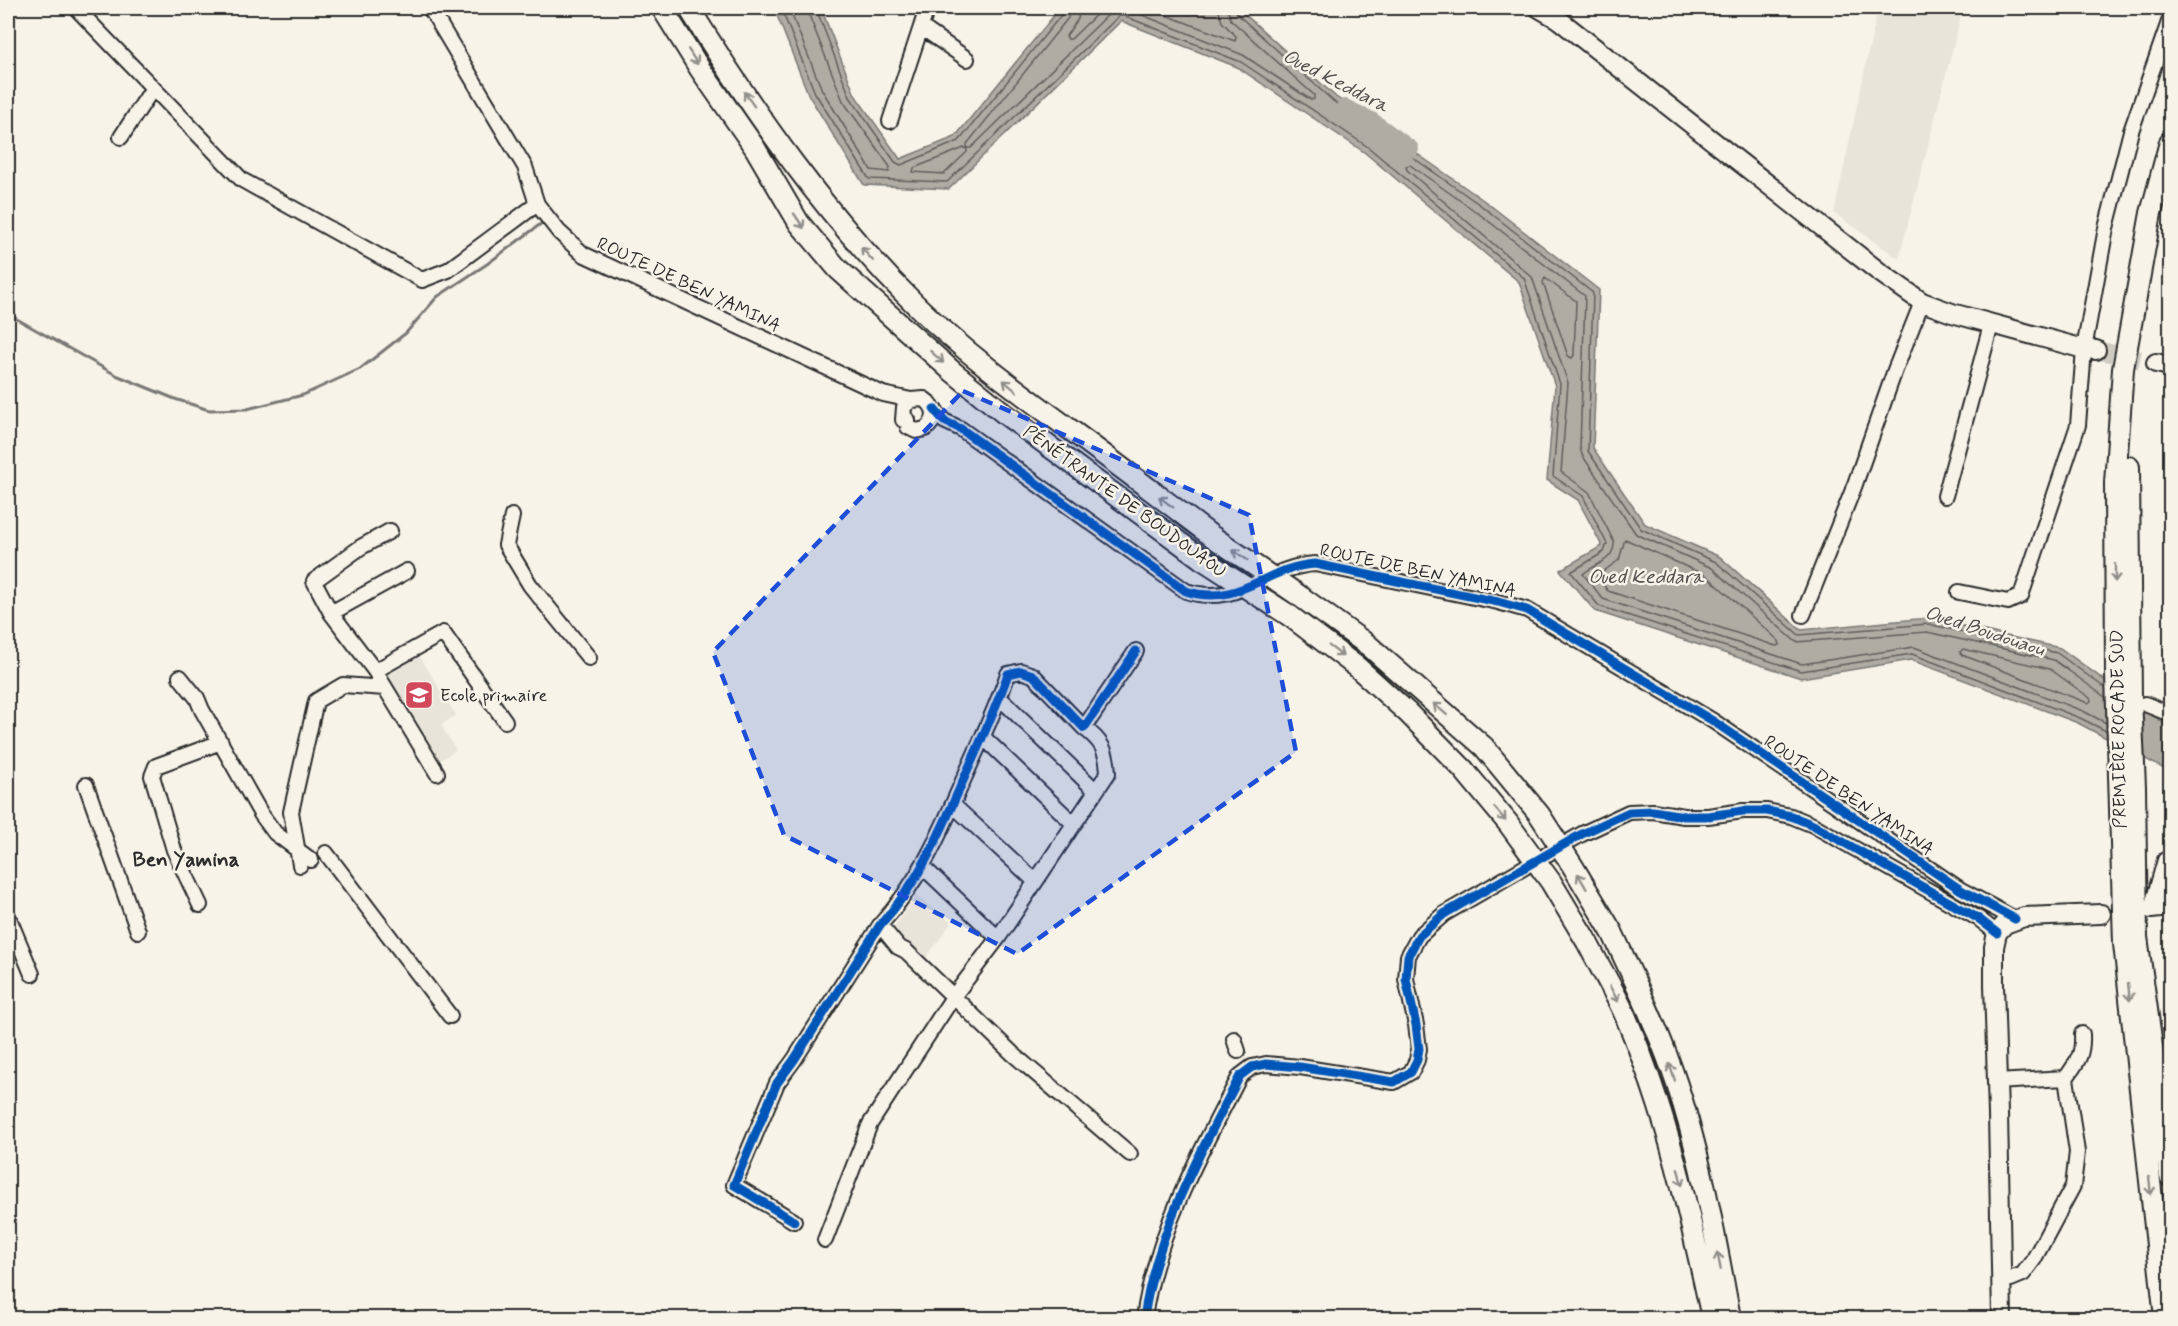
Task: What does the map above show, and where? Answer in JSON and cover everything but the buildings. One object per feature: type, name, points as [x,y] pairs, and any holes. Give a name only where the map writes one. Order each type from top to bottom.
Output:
[{"type":"highway","name":"PÉNÉTRANTE DE BOUDOUAOU","points":[[662,8],[700,69],[755,148],[799,223],[838,269],[952,371],[1005,414],[1202,559],[1290,616],[1357,667],[1408,713],[1463,769],[1508,823],[1551,882],[1587,942],[1624,1014],[1670,1139],[1693,1229],[1712,1318]]},
{"type":"highway","name":"PÉNÉTRANTE DE BOUDOUAOU","points":[[689,8],[773,134],[821,197],[870,258],[918,307],[1019,394],[1213,537],[1368,645],[1484,747],[1539,814],[1612,932],[1645,1002],[1673,1071],[1712,1224],[1730,1318]]},
{"type":"highway","name":"PREMIÈRE ROCADE SUD","points":[[2170,142],[2151,213],[2123,369],[2115,483],[2127,787],[2137,937],[2170,1176]]},
{"type":"highway","name":"PREMIÈRE ROCADE SUD","points":[[2123,676],[2128,483],[2135,372],[2163,216],[2170,192]]},
{"type":"highway","name":"PREMIÈRE ROCADE SUD","points":[[2127,787],[2121,891],[2124,944],[2165,1318]]},
{"type":"highway","points":[[2157,1087],[2170,1133]]},
{"type":"main road","points":[[1539,8],[1566,25],[1878,271],[1922,302],[1991,325],[2090,349]]},
{"type":"main road","points":[[2151,909],[2170,907]]},
{"type":"main road","points":[[2002,1318],[1994,985],[1994,947],[1997,933],[2004,924],[2014,919],[2101,914]]},
{"type":"street","points":[[76,8],[242,180],[422,280],[448,270],[537,204]]},
{"type":"street","name":"ROUTE DE BEN YAMINA","points":[[430,8],[525,167],[537,204],[559,232],[583,254],[883,394],[910,400]]},
{"type":"street","points":[[890,121],[927,8]]},
{"type":"street","points":[[1959,592],[2008,603],[2021,596],[2078,425],[2090,349],[2090,310],[2106,228],[2131,131],[2170,19]]},
{"type":"street","points":[[921,27],[967,59]]},
{"type":"street","points":[[121,137],[153,88]]},
{"type":"street","points":[[1803,615],[1854,487],[1895,370],[1922,302]]},
{"type":"street","points":[[1945,496],[1991,325]]},
{"type":"street","name":"ROUTE DE BEN YAMINA","points":[[883,394],[902,415]]},
{"type":"street","points":[[929,427],[934,419],[934,410],[924,399],[910,400],[904,407],[902,415],[903,420],[908,420],[908,427],[921,431],[929,427],[961,429]]},
{"type":"street","name":"ROUTE DE BEN YAMINA","points":[[934,410],[944,421],[961,429],[1186,591],[1199,595],[1226,596],[1289,569],[1315,564],[1527,610],[1713,722],[1961,890],[2014,919]]},
{"type":"street","points":[[512,516],[506,545],[530,585],[589,658]]},
{"type":"street","points":[[390,531],[314,581],[331,613],[375,671],[437,773]]},
{"type":"street","points":[[331,613],[407,571]]},
{"type":"street","points":[[375,671],[443,633],[505,721]]},
{"type":"street","points":[[1084,728],[1136,651]]},
{"type":"street","points":[[794,1221],[734,1185],[777,1083],[880,925],[898,906],[934,847],[1000,698],[1008,674],[1021,671],[1033,675],[1084,728],[1096,736],[1107,754],[1108,773],[998,938],[953,997],[870,1124],[825,1240]]},
{"type":"street","points":[[180,677],[197,698],[261,814],[275,833],[296,848]]},
{"type":"street","points":[[305,863],[296,848],[291,812],[316,701],[343,685],[385,688]]},
{"type":"street","points":[[1000,698],[1096,791]]},
{"type":"street","points":[[2145,704],[2170,714]]},
{"type":"street","points":[[983,737],[1074,824]]},
{"type":"street","points":[[200,906],[174,850],[152,776],[156,766],[221,742]]},
{"type":"street","points":[[86,785],[138,931]]},
{"type":"street","points":[[953,805],[1035,881]]},
{"type":"street","points":[[1144,1318],[1152,1276],[1166,1231],[1240,1076],[1252,1067],[1266,1064],[1394,1082],[1406,1076],[1414,1066],[1419,1049],[1406,968],[1419,936],[1444,914],[1582,834],[1619,816],[1641,810],[1708,816],[1743,811],[1767,811],[1791,816],[1814,825],[1979,919],[1997,933]]},
{"type":"street","points":[[326,853],[450,1016]]},
{"type":"street","points":[[2151,909],[2165,860],[2170,859]]},
{"type":"street","points":[[922,866],[998,938]]},
{"type":"street","points":[[8,916],[32,974]]},
{"type":"street","points":[[880,925],[898,947],[906,951],[1013,1054],[1130,1154]]},
{"type":"street","points":[[2001,1278],[2011,1279],[2023,1274],[2034,1259],[2073,1186],[2077,1152],[2066,1078],[2083,1049],[2082,1034]]},
{"type":"street","points":[[1996,1082],[2066,1078]]},
{"type":"highlighted area","points":[[963,391],[1249,515],[1296,752],[1017,954],[784,835],[713,652]]},
{"type":"shaded area","points":[[1878,8],[1963,8],[1899,259],[1834,213]]},
{"type":"shaded area","name":"Ecole primaire","points":[[420,657],[456,715],[441,725],[456,750],[433,765],[384,676]]},
{"type":"shaded area","points":[[916,896],[952,922],[920,966],[885,940]]},
{"type":"water","name":"Oued Keddara","points":[[774,8],[821,8],[855,95],[900,159],[955,137],[1060,8],[1238,8],[1336,97],[1486,202],[1599,290],[1593,448],[1645,524],[1720,557],[1801,630],[1928,618],[2060,648],[2170,728],[2170,772],[2078,723],[1911,660],[1801,678],[1595,611],[1560,570],[1602,546],[1578,500],[1547,480],[1555,386],[1519,282],[1364,152],[1237,67],[1121,21],[949,189],[864,185],[809,96]]},
{"type":"waterway","name":"Oued Keddara","points":[[1345,108],[1370,120],[1410,149]]},
{"type":"waterway","points":[[8,314],[116,375],[175,399],[209,410],[247,409],[303,395],[360,369],[406,333],[437,297],[487,264],[542,223]]},
{"type":"tunnel","points":[[2096,350],[2156,363]]},
{"type":"cycle path","points":[[934,409],[944,421],[961,429],[1186,591],[1205,595],[1237,591],[1281,572],[1315,564],[1527,610],[1713,721],[1961,890],[2015,919]]},
{"type":"cycle path","points":[[794,1221],[734,1185],[777,1083],[880,925],[906,893],[927,858],[998,702],[1008,674],[1021,671],[1033,675],[1084,728],[1136,651]]},
{"type":"cycle path","points":[[1144,1318],[1158,1255],[1169,1224],[1195,1164],[1240,1076],[1252,1067],[1266,1064],[1394,1082],[1411,1072],[1419,1049],[1406,979],[1408,956],[1419,936],[1444,914],[1582,834],[1629,812],[1653,811],[1684,816],[1708,816],[1743,811],[1767,811],[1791,816],[1813,825],[1979,919],[1997,933]]},
{"type":"place","name":"Ecole primaire","points":[[419,695]]},
{"type":"district","name":"Ben Yamina","points":[[186,859]]},
{"type":"water label","name":"Oued Boudouaou","points":[[1985,630]]}]
